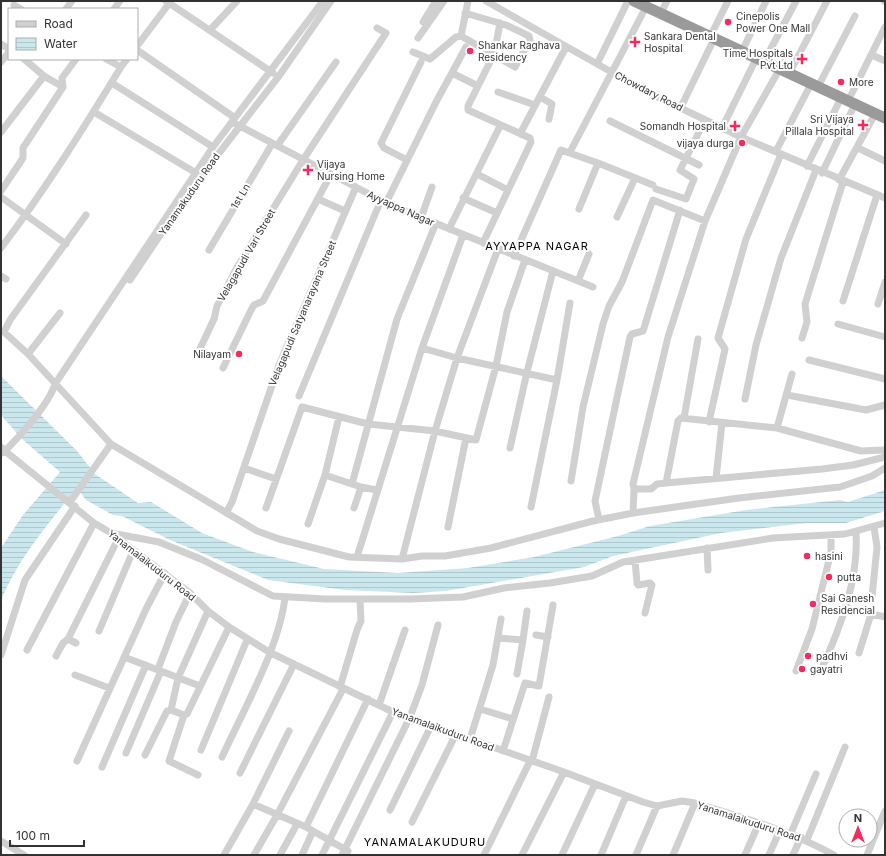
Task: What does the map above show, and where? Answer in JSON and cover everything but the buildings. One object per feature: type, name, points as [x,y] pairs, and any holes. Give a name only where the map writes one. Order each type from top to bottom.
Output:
[{"type":"highway","points":[[634,1],[646,4],[882,114]]},
{"type":"highway","points":[[646,4],[665,5],[713,35],[744,45],[762,57]]},
{"type":"street","points":[[210,30],[237,1]]},
{"type":"street","points":[[313,1],[322,3]]},
{"type":"street","name":"Yanamakuduru Road","points":[[55,388],[213,147],[279,76],[331,1]]},
{"type":"street","points":[[423,22],[436,1]]},
{"type":"street","points":[[418,38],[444,1]]},
{"type":"street","name":"Chowdary Road","points":[[486,1],[645,91],[741,138],[778,152],[841,181],[885,198]]},
{"type":"street","points":[[597,64],[628,1]]},
{"type":"street","points":[[680,107],[728,1]]},
{"type":"street","points":[[744,45],[766,1]]},
{"type":"street","points":[[722,128],[796,1]]},
{"type":"street","points":[[633,513],[633,484],[668,336],[705,221],[741,138],[827,1]]},
{"type":"street","points":[[138,45],[169,2],[270,72],[279,76]]},
{"type":"street","points":[[461,36],[466,2]]},
{"type":"street","name":"Yanamakuduru Road","points":[[55,388],[235,122],[270,72],[322,3]]},
{"type":"street","points":[[570,152],[646,4]]},
{"type":"street","points":[[14,5],[19,8]]},
{"type":"street","points":[[414,52],[430,59],[456,37],[461,36],[515,67],[530,42],[529,36],[503,24],[465,13]]},
{"type":"street","points":[[494,55],[503,24],[511,15]]},
{"type":"street","points":[[709,422],[724,348],[718,338],[746,240],[778,152],[816,82],[855,16]]},
{"type":"street","points":[[807,166],[849,99],[885,27]]},
{"type":"street","name":"Velagapudi Vari Street","points":[[198,353],[214,319],[215,310],[220,300],[303,160],[386,33],[377,28]]},
{"type":"street","points":[[300,396],[383,201],[407,160],[466,47]]},
{"type":"street","points":[[520,134],[566,47]]},
{"type":"street","name":"Ayyappa Nagar","points":[[138,51],[235,122],[274,145],[383,201],[484,244],[593,287]]},
{"type":"street","points":[[1,62],[8,52]]},
{"type":"street","points":[[872,55],[885,61]]},
{"type":"street","points":[[26,60],[44,76],[62,87]]},
{"type":"street","points":[[1,191],[23,158],[23,148],[62,87],[62,78],[75,60]]},
{"type":"street","points":[[108,60],[121,67]]},
{"type":"street","points":[[1,248],[26,215],[126,60]]},
{"type":"street","name":"1st Ln","points":[[209,250],[274,145],[336,62]]},
{"type":"street","points":[[407,160],[384,148],[381,143],[422,62]]},
{"type":"street","points":[[484,244],[531,142],[530,138],[500,126],[468,110],[468,107],[490,62]]},
{"type":"street","points":[[452,73],[478,86]]},
{"type":"street","points":[[1,132],[44,76]]},
{"type":"street","points":[[112,83],[213,147]]},
{"type":"street","points":[[498,92],[535,105]]},
{"type":"street","points":[[540,97],[552,104],[549,119]]},
{"type":"street","points":[[745,399],[756,345],[781,258],[849,99]]},
{"type":"street","points":[[94,112],[196,173]]},
{"type":"street","points":[[802,338],[807,322],[805,304],[841,181],[858,148],[882,114]]},
{"type":"street","points":[[514,256],[559,152],[564,150],[570,152],[686,199],[694,180],[680,171],[705,120]]},
{"type":"street","points":[[610,121],[699,165]]},
{"type":"street","points":[[449,229],[463,198],[477,174],[500,126]]},
{"type":"street","points":[[858,148],[885,161]]},
{"type":"street","points":[[579,209],[598,163]]},
{"type":"street","points":[[223,368],[251,310],[254,305],[263,301],[331,174]]},
{"type":"street","points":[[477,174],[508,190]]},
{"type":"street","points":[[617,217],[635,178]]},
{"type":"street","name":"Velagapudi Satyanarayana Street","points":[[226,513],[232,502],[244,468],[278,365],[356,187]]},
{"type":"street","points":[[422,218],[432,187]]},
{"type":"street","points":[[843,301],[877,195]]},
{"type":"street","points":[[1,197],[66,244]]},
{"type":"street","points":[[463,198],[497,213]]},
{"type":"street","points":[[318,199],[345,211]]},
{"type":"street","points":[[571,481],[583,407],[603,324],[609,306],[622,282],[653,200],[705,221]]},
{"type":"street","points":[[599,520],[595,501],[630,337],[632,334],[643,331],[680,210]]},
{"type":"street","points":[[86,215],[3,331],[28,354],[55,388],[112,444],[257,531],[279,539],[357,557],[402,559],[422,556],[445,556],[490,548],[599,520],[633,513],[739,498],[840,487],[872,476],[885,468]]},
{"type":"street","points":[[352,484],[397,319],[436,223]]},
{"type":"street","points":[[357,557],[422,348],[463,235]]},
{"type":"street","points":[[402,559],[457,358],[498,249]]},
{"type":"street","points":[[578,280],[589,254]]},
{"type":"street","points":[[266,508],[302,407],[368,424],[436,432],[476,440],[496,366],[507,312],[525,260]]},
{"type":"street","points":[[510,448],[527,372],[554,271]]},
{"type":"street","points":[[878,304],[885,282]]},
{"type":"street","points":[[531,507],[557,380],[570,303]]},
{"type":"street","points":[[28,354],[60,313]]},
{"type":"street","points":[[838,324],[885,337]]},
{"type":"street","points":[[684,418],[698,339]]},
{"type":"street","points":[[422,348],[457,358],[527,372],[557,380]]},
{"type":"street","points":[[809,360],[885,379]]},
{"type":"street","points":[[777,428],[792,374]]},
{"type":"street","points":[[2,450],[18,438],[55,388]]},
{"type":"street","points":[[787,395],[866,410],[885,405]]},
{"type":"street","points":[[308,524],[324,475],[339,417]]},
{"type":"street","points":[[666,483],[678,421],[681,418],[777,428],[861,451],[885,452]]},
{"type":"street","points":[[716,478],[722,423]]},
{"type":"street","points":[[448,527],[466,438]]},
{"type":"street","points":[[1,655],[25,580],[72,501],[104,453],[112,444]]},
{"type":"street","name":"Yanamalaikuduru Road","points":[[2,450],[72,501],[94,522],[111,533],[190,593],[208,611],[228,627],[247,640],[342,688],[393,712],[564,772],[626,796],[657,806],[682,801],[695,803],[791,833],[834,855]]},
{"type":"street","points":[[634,489],[651,489],[657,484],[666,483],[822,469],[853,464],[885,452]]},
{"type":"street","points":[[244,468],[276,479]]},
{"type":"street","points":[[324,475],[378,490]]},
{"type":"street","points":[[354,508],[361,486]]},
{"type":"street","points":[[27,650],[94,522]]},
{"type":"street","points":[[111,533],[158,542],[204,560],[264,592],[285,597],[360,600],[463,597],[504,588],[550,583],[592,576],[623,562],[773,538],[831,536],[856,532],[885,523]]},
{"type":"street","points":[[872,597],[877,547],[874,527]]},
{"type":"street","points":[[822,668],[840,626],[845,608],[857,547],[856,532]]},
{"type":"street","points":[[796,671],[812,628],[831,552],[831,536]]},
{"type":"street","points":[[56,656],[63,643],[68,639],[118,539]]},
{"type":"street","points":[[708,548],[708,570]]},
{"type":"street","points":[[99,631],[133,551]]},
{"type":"street","points":[[635,560],[638,585],[650,583],[652,585],[645,613]]},
{"type":"street","points":[[77,762],[109,688],[147,607],[165,574]]},
{"type":"street","points":[[126,753],[160,670],[176,622],[190,593]]},
{"type":"street","points":[[222,756],[270,652],[283,613],[285,597]]},
{"type":"street","points":[[254,855],[277,815],[342,688],[357,630],[361,621],[360,600]]},
{"type":"street","points":[[503,751],[525,683],[538,686],[553,605]]},
{"type":"street","points":[[845,608],[885,617]]},
{"type":"street","points":[[145,755],[164,715],[171,710],[178,678],[208,611]]},
{"type":"street","points":[[517,674],[527,611]]},
{"type":"street","points":[[859,653],[871,614]]},
{"type":"street","points":[[470,739],[480,709],[499,638],[501,619]]},
{"type":"street","points":[[253,804],[306,827],[329,840],[345,852],[410,717],[422,685],[438,625]]},
{"type":"street","points":[[198,776],[169,761],[184,715],[188,714],[228,627]]},
{"type":"street","points":[[379,705],[404,630]]},
{"type":"street","points":[[536,635],[548,637]]},
{"type":"street","points":[[499,638],[523,640]]},
{"type":"street","points":[[68,639],[76,643]]},
{"type":"street","points":[[200,750],[247,640]]},
{"type":"street","points":[[124,657],[200,686]]},
{"type":"street","points":[[240,773],[294,664]]},
{"type":"street","points":[[102,767],[146,665]]},
{"type":"street","points":[[75,675],[109,688]]},
{"type":"street","points":[[484,855],[531,761],[549,696]]},
{"type":"street","points":[[306,827],[368,699]]},
{"type":"street","points":[[480,709],[513,719]]},
{"type":"street","points":[[171,710],[184,715]]},
{"type":"street","points":[[322,855],[393,712]]},
{"type":"street","points":[[390,810],[431,726]]},
{"type":"street","points":[[224,855],[253,804],[289,731]]},
{"type":"street","points":[[412,822],[456,734]]},
{"type":"street","points":[[793,855],[804,839],[845,746]]},
{"type":"street","points":[[522,855],[564,772]]},
{"type":"street","points":[[791,833],[816,774]]},
{"type":"street","points":[[562,855],[595,784]]},
{"type":"street","points":[[601,855],[626,796]]},
{"type":"street","points":[[673,855],[695,803]]},
{"type":"street","points":[[636,855],[657,806]]},
{"type":"street","points":[[867,855],[885,811]]},
{"type":"street","points":[[745,855],[759,823]]},
{"type":"street","points":[[280,855],[297,824]]},
{"type":"street","points":[[769,855],[780,830]]},
{"type":"street","points":[[302,855],[313,831]]},
{"type":"street","points":[[1,841],[24,855]]},
{"type":"water","points":[[1,376],[77,451],[95,474],[138,503],[151,502],[202,533],[253,552],[324,569],[398,573],[468,568],[534,557],[618,536],[650,526],[746,510],[840,500],[848,502],[885,490],[885,511],[846,523],[806,523],[721,533],[613,556],[584,567],[446,591],[413,593],[345,590],[268,580],[170,540],[122,516],[113,515],[86,500],[77,488],[25,555],[8,584],[1,600],[1,548],[23,515],[60,472],[22,439],[1,415]]},
{"type":"place","name":"Cinepolis Power One Mall","points":[[728,22]]},
{"type":"place","name":"Sankara Dental Hospital","points":[[635,42]]},
{"type":"place","name":"Shankar Raghava Residency","points":[[470,51]]},
{"type":"place","name":"Time Hospitals Pvt Ltd","points":[[802,59]]},
{"type":"place","name":"More","points":[[841,82]]},
{"type":"place","name":"Sri Vijaya Pillala Hospital","points":[[863,125]]},
{"type":"place","name":"Somandh Hospital","points":[[735,126]]},
{"type":"place","name":"vijaya durga","points":[[742,143]]},
{"type":"place","name":"Vijaya Nursing Home","points":[[308,170]]},
{"type":"place","name":"Nilayam","points":[[239,354]]},
{"type":"place","name":"hasini","points":[[807,556]]},
{"type":"place","name":"putta","points":[[829,577]]},
{"type":"place","name":"Sai Ganesh Residencial","points":[[813,604]]},
{"type":"place","name":"padhvi","points":[[808,656]]},
{"type":"place","name":"gayatri","points":[[802,669]]},
{"type":"district","name":"AYYAPPA NAGAR","points":[[537,246]]},
{"type":"district","name":"YANAMALAKUDURU","points":[[425,842]]}]
